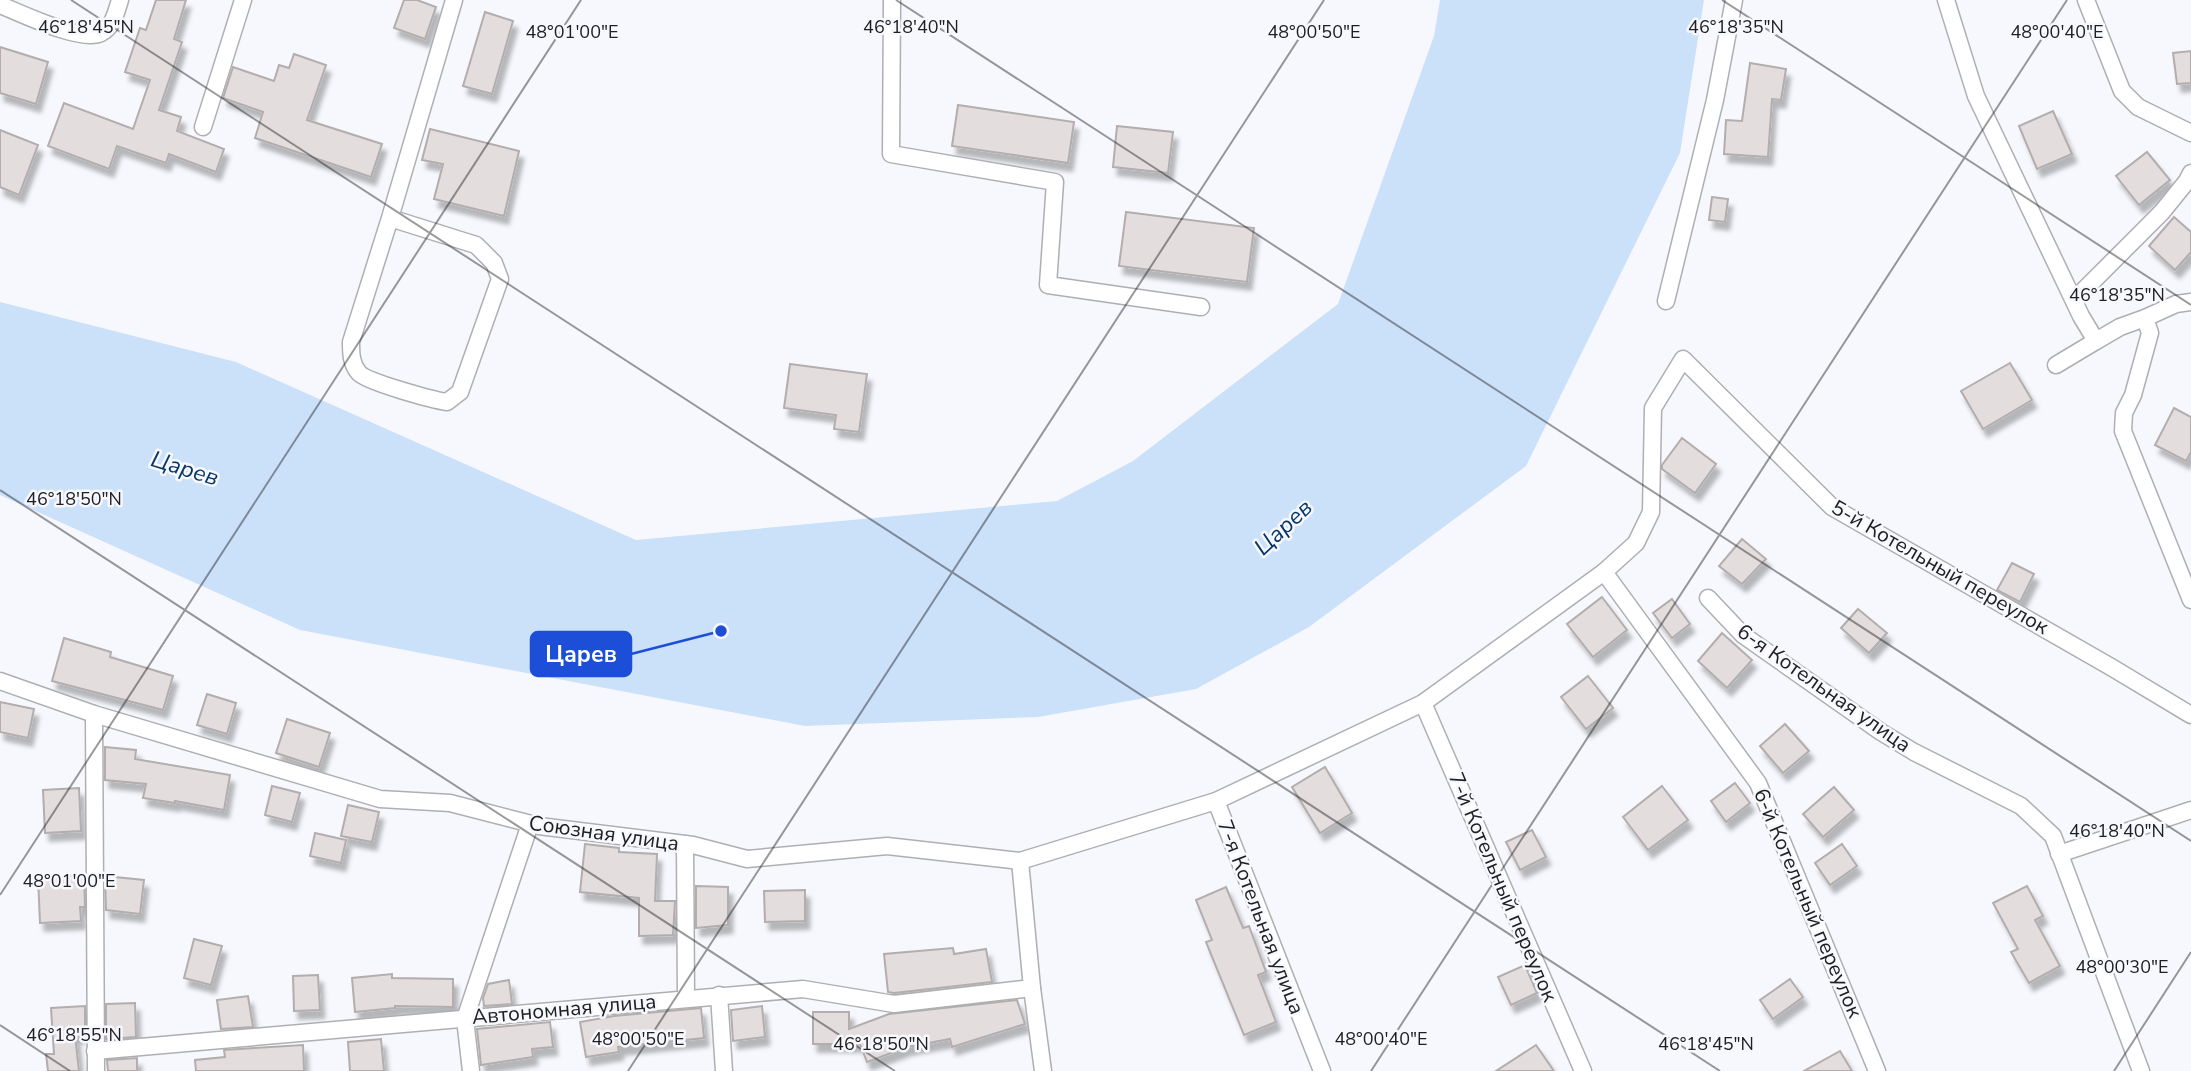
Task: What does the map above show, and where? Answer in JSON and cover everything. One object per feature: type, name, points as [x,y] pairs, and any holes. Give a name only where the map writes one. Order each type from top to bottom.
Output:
[{"type":"street","points":[[0,5],[81,35],[100,34],[113,23],[120,0]]},
{"type":"street","points":[[202,127],[243,0]]},
{"type":"street","points":[[390,218],[476,245],[494,263],[500,279],[460,391],[447,402],[433,400],[360,375],[352,361],[351,342],[454,0]]},
{"type":"street","points":[[892,0],[891,154],[1055,182],[1048,285],[1201,307]]},
{"type":"street","points":[[1666,301],[1716,100],[1734,0]]},
{"type":"street","points":[[1946,0],[1976,96],[2096,341]]},
{"type":"street","points":[[2086,0],[2122,91],[2138,107],[2191,133]]},
{"type":"street","points":[[2074,300],[2162,212],[2191,173]]},
{"type":"street","points":[[2056,365],[2120,327],[2176,304],[2191,302]]},
{"type":"street","points":[[2145,318],[2150,333],[2136,385],[2124,413],[2123,431],[2191,600]]},
{"type":"street","name":"Союзная улица","points":[[0,681],[94,714],[380,799],[450,803],[530,824],[685,844],[747,859],[887,846],[1020,861],[1216,801],[1423,703],[1604,572],[1636,543],[1651,512],[1653,408],[1683,359]]},
{"type":"street","name":"5-й Котельный переулок","points":[[1683,359],[1832,507],[2191,715]]},
{"type":"street","name":"6-й Котельный переулок","points":[[1604,572],[1758,783],[1877,1071]]},
{"type":"street","name":"6-я Котельная улица","points":[[1708,598],[1743,635],[1881,732],[1913,752],[2021,806],[2053,836],[2141,1071]]},
{"type":"street","name":"7-й Котельный переулок","points":[[1423,703],[1583,1071]]},
{"type":"street","points":[[94,714],[96,1071]]},
{"type":"street","name":"7-я Котельная улица","points":[[1216,801],[1322,1071]]},
{"type":"street","points":[[2059,854],[2191,810]]},
{"type":"street","points":[[471,1071],[465,1018],[530,824]]},
{"type":"street","points":[[685,844],[686,998]]},
{"type":"street","points":[[1020,861],[1043,1071]]},
{"type":"street","name":"Автономная улица","points":[[95,1051],[803,989],[894,1004],[1032,988]]},
{"type":"street","points":[[719,995],[723,1071]]},
{"type":"water","points":[[1440,0],[1704,0],[1680,153],[1526,466],[1309,627],[1196,689],[1038,717],[805,726],[300,630],[0,495],[0,302],[236,362],[636,540],[1057,501],[1133,461],[1338,304],[1434,36]]},
{"type":"building","points":[[156,0],[186,0],[174,39],[182,42],[159,110],[181,117],[177,131],[224,149],[216,172],[169,154],[166,163],[117,146],[109,169],[48,146],[64,103],[133,129],[150,80],[125,72],[140,28],[146,30]]},
{"type":"building","points":[[404,0],[417,0],[436,7],[425,39],[394,28]]},
{"type":"building","points":[[485,12],[513,21],[492,94],[463,86]]},
{"type":"building","points":[[0,47],[48,62],[36,104],[0,93]]},
{"type":"building","points":[[2191,51],[2191,83],[2177,84],[2173,53]]},
{"type":"building","points":[[294,54],[326,65],[307,120],[382,144],[371,177],[255,138],[263,112],[223,98],[233,67],[274,81],[279,65],[289,68]]},
{"type":"building","points":[[1750,63],[1786,69],[1781,100],[1772,99],[1768,157],[1724,154],[1726,120],[1742,121]]},
{"type":"building","points":[[958,105],[1074,122],[1068,163],[952,146]]},
{"type":"building","points":[[2053,111],[2072,154],[2037,169],[2019,126]]},
{"type":"building","points":[[1117,126],[1173,132],[1168,173],[1113,167]]},
{"type":"building","points":[[430,129],[519,151],[504,216],[434,199],[443,164],[422,160]]},
{"type":"building","points":[[0,130],[38,145],[19,195],[0,187]]},
{"type":"building","points":[[2147,152],[2170,180],[2139,205],[2116,176]]},
{"type":"building","points":[[1712,197],[1728,199],[1725,222],[1709,220]]},
{"type":"building","points":[[1126,212],[1254,228],[1247,282],[1119,266]]},
{"type":"building","points":[[2174,217],[2191,232],[2191,252],[2175,270],[2149,246]]},
{"type":"building","points":[[2010,363],[2032,400],[1983,429],[1961,391]]},
{"type":"building","points":[[790,364],[867,374],[859,432],[834,429],[836,415],[784,408]]},
{"type":"building","points":[[2174,408],[2191,417],[2191,452],[2186,461],[2155,445]]},
{"type":"building","points":[[1682,438],[1716,464],[1695,493],[1662,469],[1662,465]]},
{"type":"building","points":[[1742,539],[1766,559],[1742,584],[1719,566]]},
{"type":"building","points":[[2012,563],[2034,574],[2020,602],[1997,590]]},
{"type":"building","points":[[1602,597],[1627,630],[1593,657],[1567,624]]},
{"type":"building","points":[[1672,599],[1690,624],[1672,638],[1653,613]]},
{"type":"building","points":[[1858,609],[1887,633],[1869,653],[1841,628]]},
{"type":"building","points":[[1722,633],[1752,660],[1727,688],[1698,661]]},
{"type":"building","points":[[64,638],[111,652],[110,657],[173,676],[163,710],[52,681]]},
{"type":"building","points":[[1588,676],[1613,708],[1586,729],[1561,697]]},
{"type":"building","points":[[207,694],[236,703],[227,734],[197,725]]},
{"type":"building","points":[[0,702],[34,709],[28,738],[0,732]]},
{"type":"building","points":[[287,719],[330,733],[319,767],[276,753]]},
{"type":"building","points":[[1785,724],[1809,751],[1783,773],[1760,746]]},
{"type":"building","points":[[105,747],[136,750],[135,759],[230,775],[224,810],[143,798],[146,784],[105,780]]},
{"type":"building","points":[[1325,767],[1352,813],[1320,833],[1292,787]]},
{"type":"building","points":[[1735,783],[1750,803],[1726,822],[1711,801]]},
{"type":"building","points":[[272,786],[300,793],[292,822],[265,815]]},
{"type":"building","points":[[1662,786],[1688,820],[1648,850],[1623,817]]},
{"type":"building","points":[[1834,787],[1854,810],[1823,837],[1803,814]]},
{"type":"building","points":[[79,788],[81,831],[45,833],[43,790]]},
{"type":"building","points":[[348,805],[379,812],[372,842],[341,836]]},
{"type":"building","points":[[1532,830],[1546,857],[1520,870],[1506,842]]},
{"type":"building","points":[[315,833],[346,840],[341,863],[310,856]]},
{"type":"building","points":[[585,844],[619,848],[619,852],[657,854],[655,901],[675,901],[673,935],[639,936],[639,898],[580,892]]},
{"type":"building","points":[[1842,844],[1857,866],[1830,885],[1815,863]]},
{"type":"building","points":[[84,875],[85,907],[80,907],[81,921],[40,923],[38,877]]},
{"type":"building","points":[[105,876],[144,880],[140,914],[106,910]]},
{"type":"building","points":[[696,886],[728,887],[728,925],[696,928]]},
{"type":"building","points":[[2027,886],[2043,916],[2035,920],[2060,966],[2029,983],[2011,952],[2018,949],[1993,903]]},
{"type":"building","points":[[1226,887],[1243,928],[1249,926],[1266,972],[1258,975],[1276,1022],[1244,1035],[1206,942],[1212,940],[1196,900]]},
{"type":"building","points":[[805,890],[805,921],[765,922],[764,891]]},
{"type":"building","points":[[194,939],[222,946],[211,985],[184,978]]},
{"type":"building","points":[[953,948],[954,954],[986,949],[992,982],[888,992],[884,954]]},
{"type":"building","points":[[1525,965],[1537,993],[1511,1005],[1498,977]]},
{"type":"building","points":[[392,974],[392,978],[453,979],[453,1007],[395,1006],[355,1012],[352,978]]},
{"type":"building","points":[[318,975],[320,1010],[294,1011],[293,976]]},
{"type":"building","points":[[1790,979],[1803,997],[1773,1019],[1760,1000]]},
{"type":"building","points":[[509,980],[512,1004],[484,1006],[483,998],[488,984]]},
{"type":"building","points":[[248,996],[253,1027],[221,1029],[217,1000]]},
{"type":"building","points":[[1017,1000],[1025,1024],[952,1047],[950,1039],[907,1047],[867,1062],[860,1044],[813,1044],[813,1012],[849,1012],[849,1029],[889,1014]]},
{"type":"building","points":[[135,1003],[136,1037],[106,1039],[106,1004]]},
{"type":"building","points":[[85,1006],[85,1034],[75,1035],[79,1071],[48,1071],[46,1054],[54,1054],[51,1008]]},
{"type":"building","points":[[762,1006],[765,1037],[733,1041],[731,1010]]},
{"type":"building","points":[[701,1008],[704,1038],[618,1047],[619,1052],[586,1057],[580,1022]]},
{"type":"building","points":[[550,1022],[553,1047],[532,1049],[533,1057],[481,1065],[477,1029]]},
{"type":"building","points":[[381,1039],[384,1071],[350,1071],[348,1042]]},
{"type":"building","points":[[303,1045],[304,1071],[196,1071],[195,1060],[225,1057],[224,1050]]},
{"type":"building","points":[[1536,1045],[1554,1071],[1496,1071]]},
{"type":"building","points":[[1840,1051],[1852,1071],[1804,1071]]},
{"type":"building","points":[[137,1058],[137,1071],[108,1071],[107,1060]]},
{"type":"place","name":"Царев","points":[[721,631]]}]
